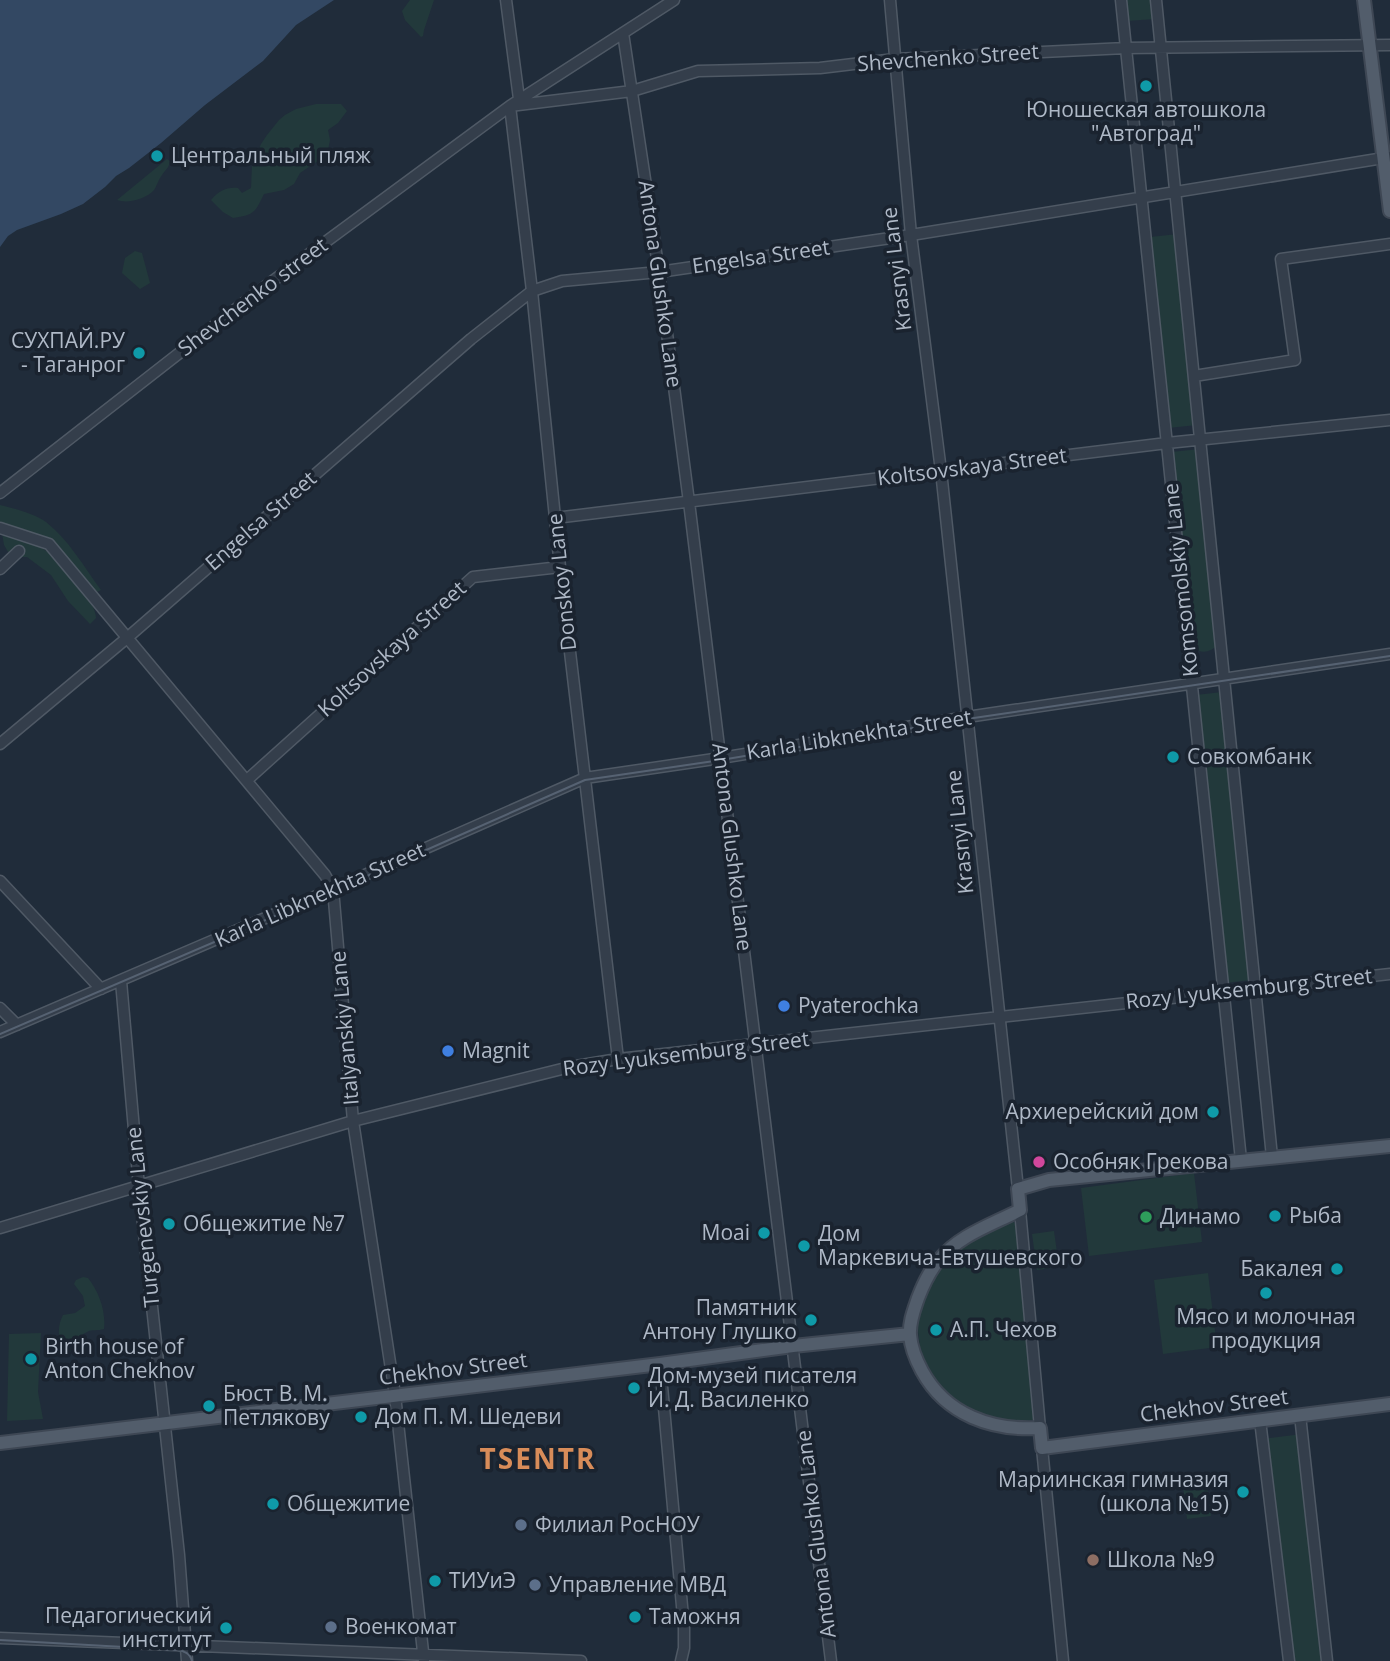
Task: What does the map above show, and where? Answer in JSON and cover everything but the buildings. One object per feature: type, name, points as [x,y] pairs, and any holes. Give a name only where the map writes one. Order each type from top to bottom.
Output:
[{"type":"main road","points":[[1364,0],[1387,157],[1390,211]]},
{"type":"main road","points":[[1017,1189],[1049,1180],[1390,1146]]},
{"type":"main road","name":"Krasnyi Lane","points":[[1017,1189],[1020,1210]]},
{"type":"main road","points":[[1020,1210],[971,1234],[949,1249],[938,1261],[921,1289],[910,1334],[918,1363],[926,1378],[948,1404],[993,1426],[1040,1428]]},
{"type":"main road","name":"Chekhov Street","points":[[0,1443],[910,1334]]},
{"type":"main road","name":"Chekhov Street","points":[[1042,1448],[1390,1404]]},
{"type":"main road","name":"Krasnyi Lane","points":[[1040,1428],[1042,1448]]},
{"type":"street","name":"Donskoy Lane","points":[[506,0],[560,567],[618,1059]]},
{"type":"street","name":"Shevchenko street","points":[[0,493],[255,294],[514,103],[674,0]]},
{"type":"street","name":"Krasnyi Lane","points":[[890,0],[911,235],[940,471],[1017,1189]]},
{"type":"street","name":"Komsomolskiy Lane","points":[[1121,0],[1241,1160]]},
{"type":"street","name":"Komsomolskiy Lane","points":[[1157,0],[1272,1157]]},
{"type":"street","name":"Antona Glushko Lane","points":[[623,33],[659,272],[689,502],[831,1661]]},
{"type":"street","name":"Shevchenko Street","points":[[514,103],[632,91],[698,71],[820,68],[895,59],[1126,48],[1390,45]]},
{"type":"street","name":"Engelsa Street","points":[[0,744],[127,638],[471,339],[532,290],[562,281],[659,272],[911,235],[1387,157]]},
{"type":"street","points":[[1194,376],[1295,360],[1281,259],[1390,244]]},
{"type":"street","name":"Koltsovskaya Street","points":[[555,518],[1167,443],[1390,420]]},
{"type":"street","points":[[0,528],[49,544],[247,780],[325,875],[333,889]]},
{"type":"street","points":[[0,569],[19,551]]},
{"type":"street","name":"Koltsovskaya Street","points":[[247,780],[473,577],[560,567]]},
{"type":"street","name":"Karla Libknekhta Street","points":[[0,1032],[585,778],[967,717],[1390,654]]},
{"type":"street","points":[[0,881],[101,989]]},
{"type":"street","name":"Italyanskiy Lane","points":[[333,889],[353,1121],[395,1395],[424,1658]]},
{"type":"street","name":"Rozy Lyuksemburg Street","points":[[0,1228],[353,1121],[570,1067],[757,1043],[1390,974]]},
{"type":"street","name":"Turgenevskiy Lane","points":[[121,981],[139,1187],[179,1555],[187,1661]]},
{"type":"street","points":[[0,1008],[17,1025]]},
{"type":"street","name":"Krasnyi Lane","points":[[1020,1210],[1040,1428]]},
{"type":"street","points":[[660,1364],[684,1628],[681,1661]]},
{"type":"street","points":[[1300,1415],[1327,1661]]},
{"type":"street","points":[[1260,1420],[1289,1661]]},
{"type":"street","name":"Krasnyi Lane","points":[[1042,1448],[1063,1661]]},
{"type":"street","points":[[0,1638],[424,1658],[580,1661]]},
{"type":"green space","points":[[410,0],[434,0],[421,37],[405,20],[402,11]]},
{"type":"green space","points":[[1125,0],[1153,0],[1155,19],[1127,21]]},
{"type":"green space","points":[[316,104],[341,104],[347,111],[338,123],[328,130],[330,140],[327,155],[300,173],[294,184],[284,190],[264,194],[250,214],[233,218],[223,212],[211,200],[226,189],[238,188],[242,193],[251,188],[252,165],[261,144],[279,120],[296,109]]},
{"type":"green space","points":[[167,159],[170,161],[169,165],[151,193],[131,201],[117,200]]},
{"type":"green space","points":[[1178,234],[1197,425],[1168,428],[1150,237]]},
{"type":"green space","points":[[135,251],[142,253],[150,283],[140,289],[122,273],[125,258]]},
{"type":"green space","points":[[1200,449],[1217,645],[1205,652],[1192,647],[1171,452]]},
{"type":"green space","points":[[0,505],[46,522],[76,554],[101,590],[95,593],[51,548],[38,545],[58,559],[86,594],[96,618],[90,624],[68,601],[51,575],[27,557],[11,557],[0,532]]},
{"type":"green space","points":[[1222,692],[1251,980],[1225,983],[1196,695]]},
{"type":"green space","points":[[1194,1173],[1202,1242],[1089,1256],[1081,1188]]},
{"type":"green space","points":[[1012,1220],[1016,1225],[1036,1412],[1036,1417],[1022,1423],[988,1418],[971,1412],[957,1403],[940,1386],[920,1348],[917,1316],[924,1289],[957,1246]]},
{"type":"green space","points":[[1054,1231],[1059,1267],[1037,1270],[1032,1234]]},
{"type":"green space","points":[[1208,1273],[1217,1347],[1163,1354],[1154,1280]]},
{"type":"green space","points":[[83,1277],[88,1278],[98,1296],[103,1309],[104,1329],[84,1334],[68,1354],[60,1341],[59,1325],[63,1315],[75,1313],[85,1306],[83,1296],[74,1284]]},
{"type":"green space","points":[[41,1333],[38,1392],[43,1419],[7,1421],[9,1334]]},
{"type":"green space","points":[[1302,1434],[1327,1661],[1289,1661],[1262,1439]]},
{"type":"green space","points":[[1207,1483],[1211,1516],[1187,1519],[1183,1486]]},
{"type":"water","points":[[0,0],[334,0],[296,25],[263,61],[83,204],[17,230],[8,236],[0,247]]},
{"type":"tram line","points":[[0,1034],[585,780],[967,719],[1390,656]]},
{"type":"tram line","points":[[0,1640],[177,1650],[186,1653],[192,1661]]},
{"type":"place","name":"Юношеская автошкола \"Автоград\"","points":[[1146,86]]},
{"type":"place","name":"Центральный пляж","points":[[157,156]]},
{"type":"place","name":"СУХПАЙ.РУ - Таганрог","points":[[139,353]]},
{"type":"place","name":"Совкомбанк","points":[[1173,757]]},
{"type":"place","name":"Pyaterochka","points":[[784,1006]]},
{"type":"place","name":"Magnit","points":[[448,1051]]},
{"type":"place","name":"Архиерейский дом","points":[[1213,1112]]},
{"type":"place","name":"Особняк Грекова","points":[[1039,1162]]},
{"type":"place","name":"Рыба","points":[[1275,1216]]},
{"type":"place","name":"Динамо","points":[[1146,1217]]},
{"type":"place","name":"Общежитие №7","points":[[169,1224]]},
{"type":"place","name":"Moai","points":[[764,1233]]},
{"type":"place","name":"Дом Маркевича-Евтушевского","points":[[804,1246]]},
{"type":"place","name":"Бакалея","points":[[1337,1269]]},
{"type":"place","name":"Мясо и молочная продукция","points":[[1266,1293]]},
{"type":"place","name":"Памятник Антону Глушко","points":[[811,1320]]},
{"type":"place","name":"А.П. Чехов","points":[[936,1330]]},
{"type":"place","name":"Birth house of Anton Chekhov","points":[[31,1359]]},
{"type":"place","name":"Дом-музей писателя И. Д. Василенко","points":[[634,1388]]},
{"type":"place","name":"Бюст В. М. Петлякову","points":[[209,1406]]},
{"type":"place","name":"Дом П. М. Шедеви","points":[[361,1417]]},
{"type":"place","name":"Мариинская гимназия (школа №15)","points":[[1243,1492]]},
{"type":"place","name":"Общежитие","points":[[273,1504]]},
{"type":"place","name":"Филиал РосНОУ","points":[[521,1525]]},
{"type":"place","name":"Школа №9","points":[[1093,1560]]},
{"type":"place","name":"ТИУиЭ","points":[[435,1581]]},
{"type":"place","name":"Управление МВД","points":[[535,1585]]},
{"type":"place","name":"Таможня","points":[[635,1617]]},
{"type":"place","name":"Военкомат","points":[[331,1627]]},
{"type":"place","name":"Педагогический институт","points":[[226,1628]]},
{"type":"district","name":"TSENTR","points":[[538,1459]]}]
